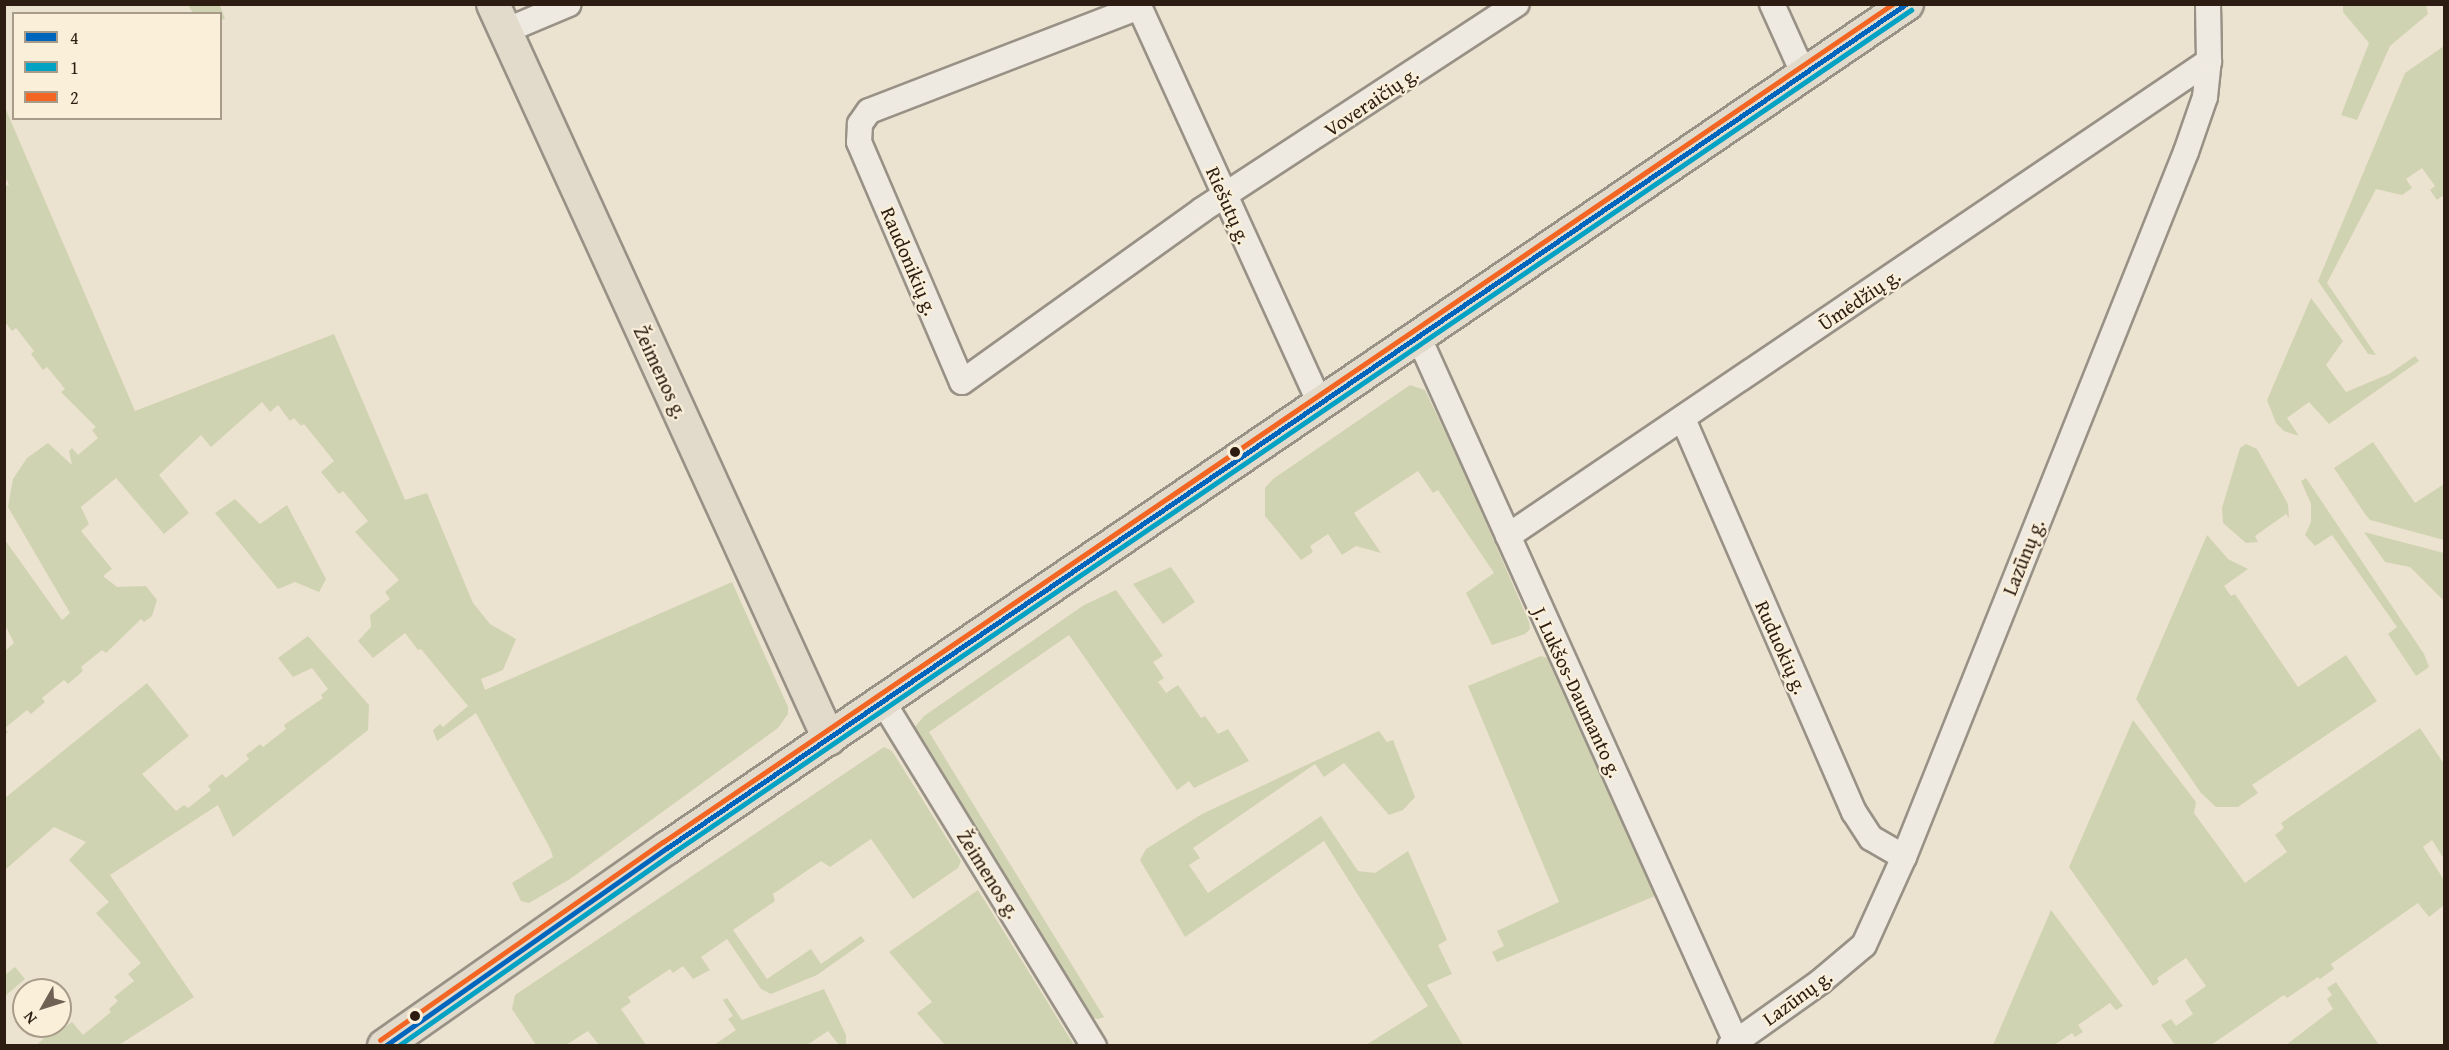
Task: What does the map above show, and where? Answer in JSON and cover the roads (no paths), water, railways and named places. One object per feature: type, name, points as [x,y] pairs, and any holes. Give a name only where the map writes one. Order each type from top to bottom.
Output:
[{"type":"main road","points":[[384,1046],[883,702],[1907,4]]},
{"type":"main road","name":"Žeimenos g.","points":[[499,18],[829,739]]},
{"type":"street","points":[[499,18],[569,4]]},
{"type":"street","name":"Voveraičių g.","points":[[1225,198],[1517,4]]},
{"type":"street","points":[[1772,4],[1804,75]]},
{"type":"street","name":"Lazūnų g.","points":[[1735,1044],[1820,982],[1864,945],[1904,857],[2186,152],[2205,97],[2209,61],[2208,4]]},
{"type":"street","name":"Riešutų g.","points":[[1138,6],[1321,405]]},
{"type":"street","name":"Raudonikių g.","points":[[1138,6],[869,111],[860,124],[859,142],[962,382],[1202,210],[1225,198]]},
{"type":"street","name":"Ūmėdžių g.","points":[[1508,536],[2209,61]]},
{"type":"street","name":"J. Lukšos-Daumanto g.","points":[[1419,338],[1735,1044]]},
{"type":"street","name":"Ruduokių g.","points":[[1683,419],[1854,812],[1871,838],[1904,857]]},
{"type":"street","name":"Žeimenos g.","points":[[883,702],[1094,1046]]}]
